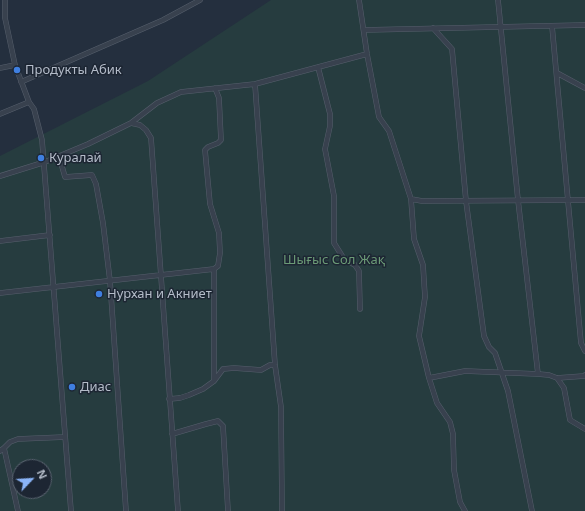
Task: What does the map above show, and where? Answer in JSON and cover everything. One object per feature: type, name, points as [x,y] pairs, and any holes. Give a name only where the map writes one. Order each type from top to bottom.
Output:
[{"type":"street","points":[[5,0],[2,18],[15,65],[29,102],[34,109],[42,140],[45,162],[71,511]]},
{"type":"street","points":[[21,82],[163,20],[200,0]]},
{"type":"street","points":[[359,0],[367,54],[379,117],[389,131],[411,199],[414,239],[423,265],[425,297],[419,336],[436,403],[450,422],[452,428],[454,470],[460,502],[465,511]]},
{"type":"street","points":[[498,0],[518,200],[538,374]]},
{"type":"street","points":[[364,30],[585,25]]},
{"type":"street","points":[[552,26],[581,343],[585,351]]},
{"type":"street","points":[[433,28],[452,49],[466,201],[484,336],[489,347],[495,353],[508,390],[532,511]]},
{"type":"street","points":[[0,176],[45,162],[88,144],[131,123],[157,103],[182,92],[255,84],[367,54]]},
{"type":"street","points":[[0,68],[15,65]]},
{"type":"street","points":[[318,67],[330,114],[330,126],[325,149],[334,196],[334,243],[344,259],[355,266],[359,272],[360,309]]},
{"type":"street","points":[[557,73],[585,88]]},
{"type":"street","points":[[255,84],[275,365],[281,407],[282,511]]},
{"type":"street","points":[[0,293],[214,269],[218,266],[220,253],[219,233],[210,204],[205,150],[221,140],[219,98],[216,88]]},
{"type":"street","points":[[0,114],[29,102]]},
{"type":"street","points":[[131,123],[140,125],[146,130],[151,138],[178,511]]},
{"type":"street","points":[[59,156],[65,177],[92,175],[96,184],[103,223],[110,281],[126,511]]},
{"type":"street","points":[[411,199],[422,201],[585,200]]},
{"type":"street","points":[[0,241],[50,235]]},
{"type":"street","points":[[214,269],[214,381]]},
{"type":"street","points":[[169,399],[189,395],[203,389],[214,381],[223,369],[234,368],[262,370],[270,365],[275,365]]},
{"type":"street","points":[[429,378],[465,371],[538,374],[549,375],[557,378],[585,375]]},
{"type":"street","points":[[557,378],[564,388],[570,420],[585,429]]},
{"type":"street","points":[[172,434],[218,422],[223,426],[228,511]]},
{"type":"street","points":[[11,511],[18,510],[2,450],[10,442],[18,439],[65,437]]},
{"type":"green space","name":"Шығыс Сол Жақ","points":[[271,0],[585,0],[585,511],[0,511],[0,156],[148,81]]},
{"type":"place","name":"Продукты Абик","points":[[17,70]]},
{"type":"place","name":"Куралай","points":[[41,158]]},
{"type":"place","name":"Нурхан и Акниет","points":[[99,294]]},
{"type":"place","name":"Диас","points":[[72,387]]}]
